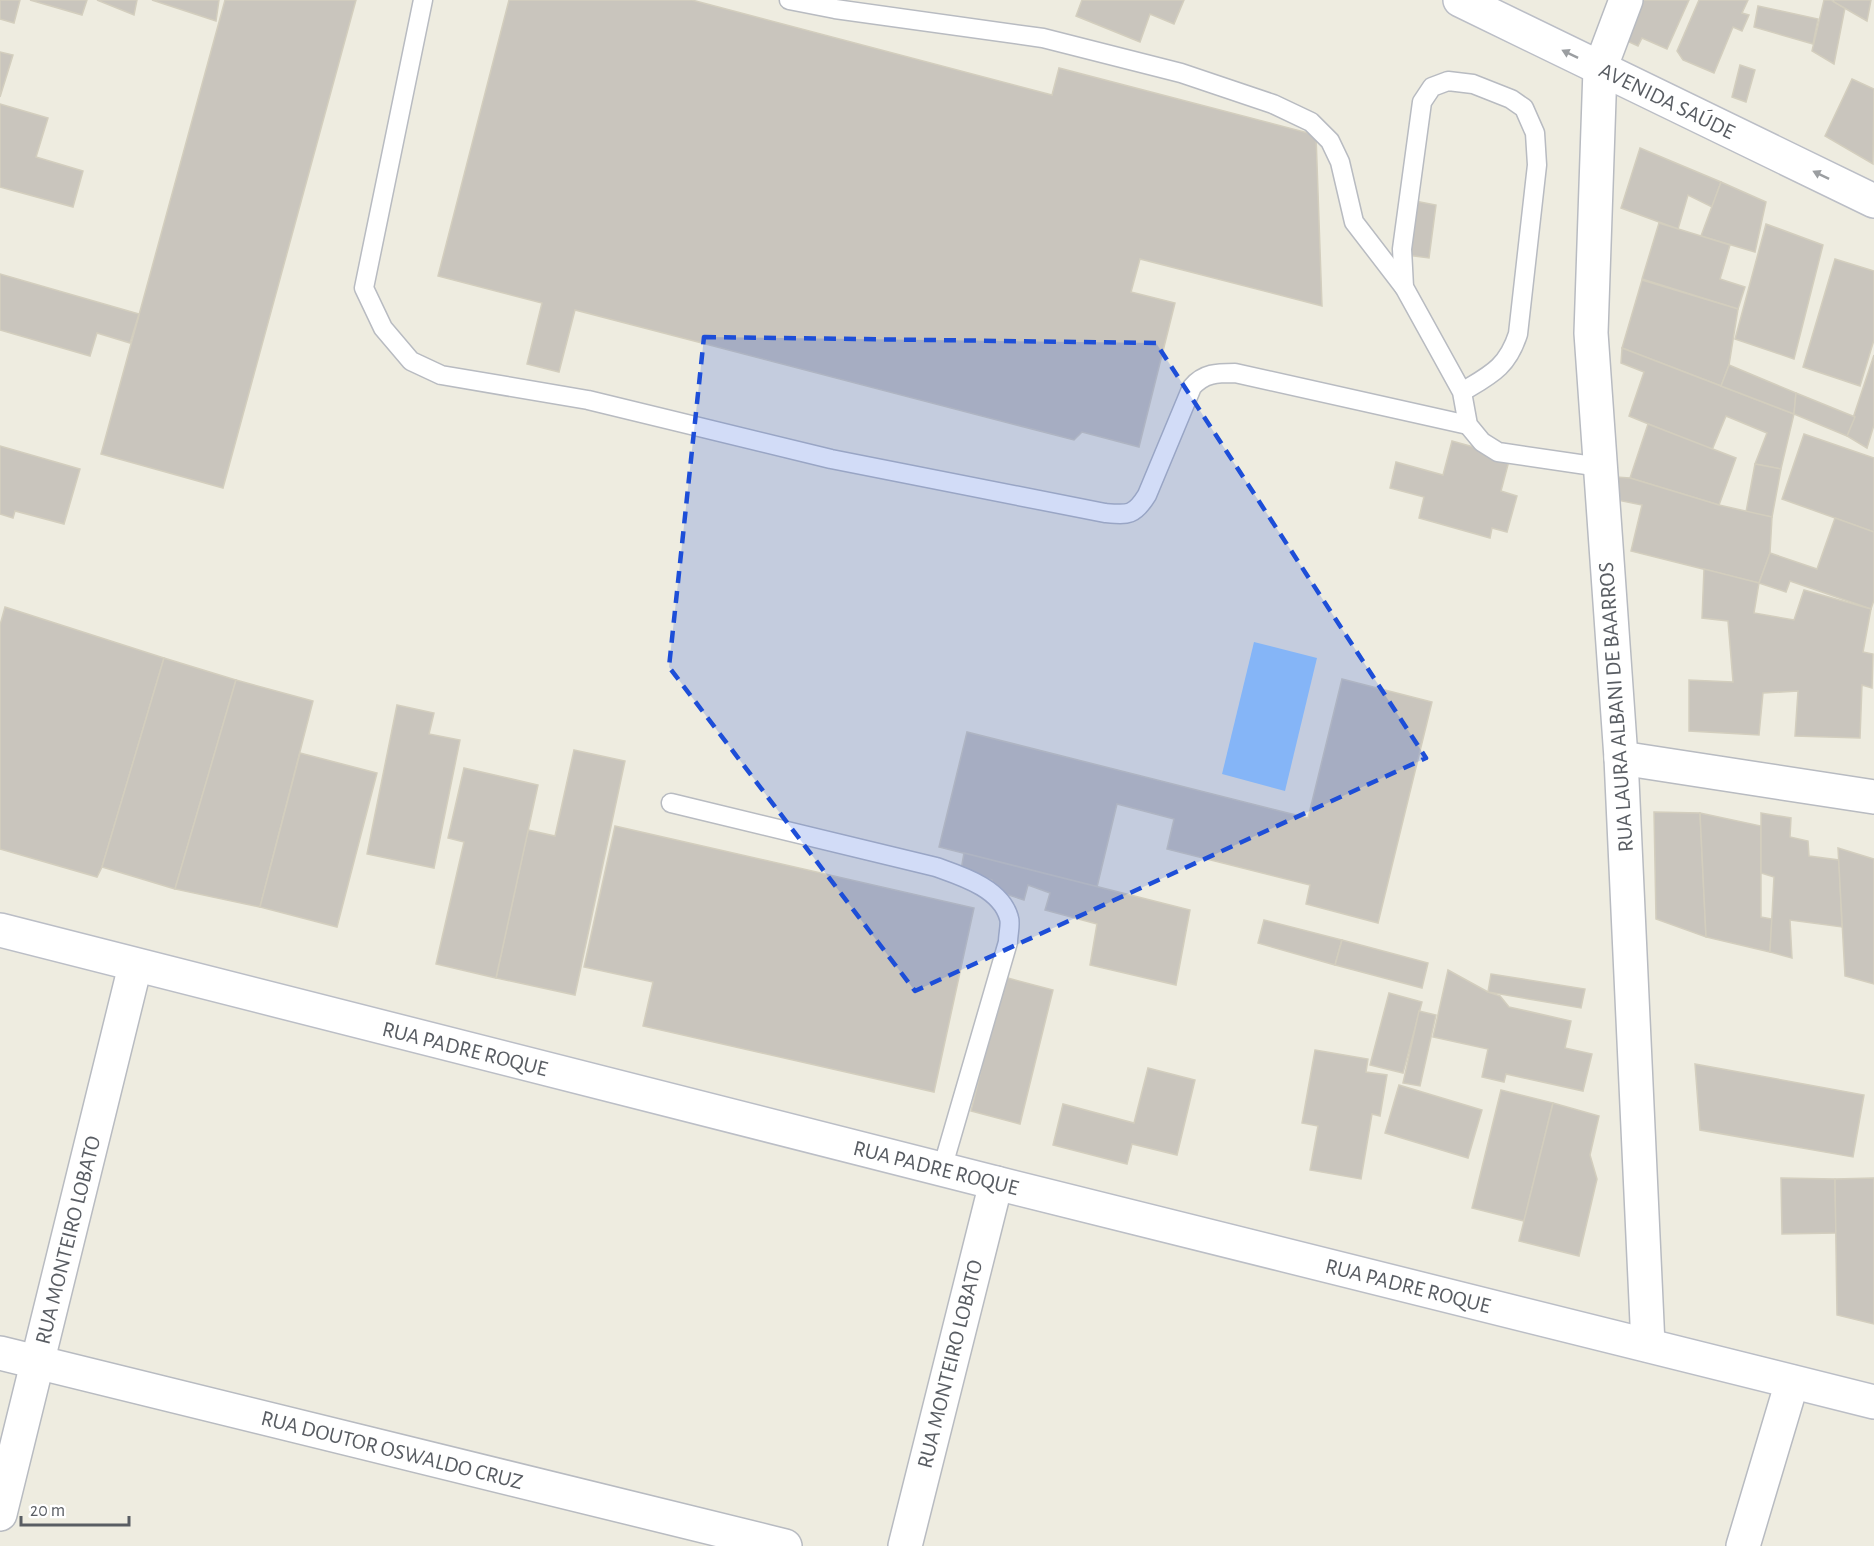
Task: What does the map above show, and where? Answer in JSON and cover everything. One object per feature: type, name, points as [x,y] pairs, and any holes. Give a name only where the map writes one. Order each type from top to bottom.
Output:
[{"type":"street","name":"AVENIDA SAÚDE","points":[[1461,0],[1874,201]]},
{"type":"street","name":"RUA LAURA ALBANI DE BAARROS","points":[[1626,0],[1600,69],[1591,333],[1621,758],[1648,1345]]},
{"type":"street","points":[[1621,758],[1874,797]]},
{"type":"street","name":"RUA PADRE ROQUE","points":[[0,930],[996,1183],[1874,1402]]},
{"type":"street","name":"RUA MONTEIRO LOBATO","points":[[0,1514],[135,966]]},
{"type":"street","name":"RUA MONTEIRO LOBATO","points":[[905,1546],[996,1183]]},
{"type":"street","name":"RUA DOUTOR OSWALDO CRUZ","points":[[0,1353],[784,1546]]},
{"type":"street","points":[[1743,1546],[1792,1382]]},
{"type":"lane","points":[[423,0],[364,288],[383,328],[411,361],[441,375],[588,400],[831,459],[1105,513],[1125,514],[1137,510],[1147,495],[1192,387],[1200,378],[1215,373],[1235,373],[1468,425]]},
{"type":"lane","points":[[789,0],[835,9],[1043,38],[1181,73],[1273,104],[1311,122],[1330,141],[1340,162],[1354,222],[1404,287],[1462,392],[1468,425],[1482,441],[1498,452],[1600,467]]},
{"type":"lane","points":[[1404,287],[1402,249],[1422,102],[1432,87],[1448,81],[1473,84],[1511,99],[1524,108],[1535,134],[1537,165],[1518,334],[1514,349],[1501,368],[1462,392]]},
{"type":"lane","points":[[671,803],[936,867],[970,880],[1002,904],[1009,919],[1008,942],[942,1169]]},
{"type":"highlighted area","points":[[704,337],[1156,343],[1426,758],[915,991],[669,667]]},
{"type":"water","points":[[1254,642],[1317,658],[1285,791],[1222,774]]},
{"type":"building","points":[[0,0],[20,0],[14,23],[0,19]]},
{"type":"building","points":[[30,0],[87,0],[82,15]]},
{"type":"building","points":[[97,0],[137,0],[134,15]]},
{"type":"building","points":[[152,0],[219,0],[216,21]]},
{"type":"building","points":[[225,0],[356,0],[223,488],[101,454]]},
{"type":"building","points":[[509,0],[692,0],[1052,95],[1059,68],[1316,135],[1322,306],[1140,259],[1131,292],[1175,303],[1139,447],[1082,432],[1074,440],[575,310],[559,372],[527,364],[542,303],[438,276]]},
{"type":"building","points":[[1082,0],[1184,0],[1174,24],[1150,14],[1140,42],[1076,16]]},
{"type":"building","points":[[1635,0],[1689,0],[1667,49],[1642,38],[1638,46],[1618,37]]},
{"type":"building","points":[[1699,0],[1748,0],[1742,13],[1749,15],[1742,31],[1733,27],[1714,73],[1683,60],[1677,51]]},
{"type":"building","points":[[1824,0],[1831,0],[1845,8],[1834,64],[1812,51]]},
{"type":"building","points":[[1834,0],[1871,0],[1867,21],[1834,2]]},
{"type":"building","points":[[1758,6],[1818,19],[1813,44],[1754,27]]},
{"type":"building","points":[[0,52],[13,55],[0,97]]},
{"type":"building","points":[[1740,65],[1755,70],[1746,102],[1732,97]]},
{"type":"building","points":[[1852,79],[1874,89],[1873,164],[1825,136]]},
{"type":"building","points":[[0,104],[48,118],[36,157],[83,171],[73,207],[0,187]]},
{"type":"building","points":[[1640,148],[1721,182],[1712,207],[1688,195],[1678,229],[1621,208]]},
{"type":"building","points":[[1721,182],[1766,202],[1755,252],[1701,236]]},
{"type":"building","points":[[1415,201],[1436,205],[1429,258],[1407,255]]},
{"type":"building","points":[[1659,223],[1730,245],[1720,279],[1745,287],[1738,309],[1642,279]]},
{"type":"building","points":[[1766,224],[1823,245],[1794,359],[1735,339]]},
{"type":"building","points":[[1835,259],[1874,271],[1874,340],[1860,386],[1803,367]]},
{"type":"building","points":[[0,274],[139,314],[130,343],[97,333],[90,356],[0,330]]},
{"type":"building","points":[[1642,280],[1738,309],[1729,365],[1721,386],[1622,348]]},
{"type":"building","points":[[1622,348],[1794,414],[1781,469],[1755,464],[1767,433],[1726,416],[1712,450],[1629,416],[1644,372],[1621,363]]},
{"type":"building","points":[[1874,355],[1874,425],[1867,448],[1847,436]]},
{"type":"building","points":[[1729,365],[1796,393],[1794,414],[1721,386]]},
{"type":"building","points":[[1796,393],[1855,417],[1847,436],[1794,414]]},
{"type":"building","points":[[1648,424],[1736,458],[1719,505],[1630,478]]},
{"type":"building","points":[[1804,434],[1874,458],[1874,532],[1782,499]]},
{"type":"building","points":[[1452,441],[1510,457],[1501,491],[1517,496],[1507,532],[1492,528],[1490,538],[1419,518],[1424,497],[1390,488],[1396,462],[1443,475]]},
{"type":"building","points":[[0,446],[80,469],[64,524],[15,511],[13,518],[0,514]]},
{"type":"building","points":[[1755,464],[1781,469],[1772,517],[1746,512]]},
{"type":"building","points":[[1616,477],[1630,478],[1719,505],[1772,517],[1770,553],[1759,583],[1631,551],[1642,505],[1617,500]]},
{"type":"building","points":[[1835,518],[1874,532],[1874,600],[1871,609],[1790,581],[1786,592],[1759,583],[1770,553],[1817,569]]},
{"type":"building","points":[[1704,569],[1759,583],[1754,613],[1794,620],[1804,590],[1871,609],[1863,652],[1873,654],[1872,688],[1862,685],[1860,738],[1795,736],[1798,691],[1763,693],[1759,735],[1689,731],[1689,680],[1733,682],[1728,621],[1702,618]]},
{"type":"building","points":[[5,607],[164,658],[102,867],[97,877],[0,849],[0,625]]},
{"type":"building","points":[[164,658],[236,680],[175,889],[102,867]]},
{"type":"building","points":[[1342,679],[1432,702],[1378,923],[1306,904],[1310,885],[1167,849],[1174,819],[1117,804],[1097,887],[939,847],[967,732],[1308,818]]},
{"type":"building","points":[[236,680],[313,701],[260,907],[175,889]]},
{"type":"building","points":[[397,705],[434,713],[429,734],[460,740],[434,868],[367,854]]},
{"type":"building","points":[[574,750],[625,761],[575,995],[496,978],[528,830],[555,836]]},
{"type":"building","points":[[300,753],[377,773],[337,927],[260,907]]},
{"type":"building","points":[[464,768],[538,785],[496,978],[436,964],[464,842],[448,838]]},
{"type":"building","points":[[1654,812],[1700,813],[1706,937],[1656,919]]},
{"type":"building","points":[[1700,813],[1761,826],[1761,917],[1772,919],[1770,952],[1706,937]]},
{"type":"building","points":[[1761,813],[1791,818],[1790,837],[1808,841],[1809,856],[1839,860],[1842,927],[1790,920],[1792,958],[1770,952],[1774,877],[1761,873]]},
{"type":"building","points":[[615,826],[974,908],[934,1092],[643,1026],[653,982],[584,967]]},
{"type":"building","points":[[1838,848],[1874,859],[1874,984],[1845,976]]},
{"type":"building","points":[[964,853],[1190,910],[1176,985],[1090,965],[1097,924],[1045,910],[1050,893],[1028,885],[1024,900],[993,890],[992,880],[961,870]]},
{"type":"building","points":[[1264,920],[1342,940],[1335,965],[1258,943]]},
{"type":"building","points":[[1342,940],[1428,963],[1422,988],[1335,965]]},
{"type":"building","points":[[1448,970],[1500,996],[1509,1007],[1571,1021],[1565,1048],[1592,1054],[1583,1091],[1506,1074],[1504,1082],[1482,1077],[1488,1049],[1433,1037]]},
{"type":"building","points":[[1491,974],[1585,989],[1581,1008],[1488,992]]},
{"type":"building","points":[[1004,977],[1053,990],[1020,1124],[971,1111]]},
{"type":"building","points":[[1389,993],[1422,1002],[1403,1073],[1370,1065]]},
{"type":"building","points":[[1419,1011],[1436,1015],[1420,1086],[1403,1083]]},
{"type":"building","points":[[1315,1050],[1368,1059],[1366,1072],[1387,1075],[1380,1116],[1372,1114],[1361,1179],[1310,1170],[1318,1126],[1302,1123]]},
{"type":"building","points":[[1695,1064],[1864,1095],[1853,1157],[1700,1130]]},
{"type":"building","points":[[1148,1068],[1195,1080],[1177,1155],[1132,1144],[1127,1164],[1053,1145],[1063,1104],[1134,1123]]},
{"type":"building","points":[[1399,1085],[1482,1110],[1468,1158],[1385,1133]]},
{"type":"building","points":[[1501,1090],[1553,1103],[1524,1221],[1472,1208]]},
{"type":"building","points":[[1553,1103],[1599,1116],[1590,1155],[1597,1179],[1579,1256],[1519,1241]]},
{"type":"building","points":[[1781,1178],[1835,1179],[1836,1233],[1782,1234]]},
{"type":"building","points":[[1874,1178],[1874,1324],[1837,1315],[1835,1179]]}]
